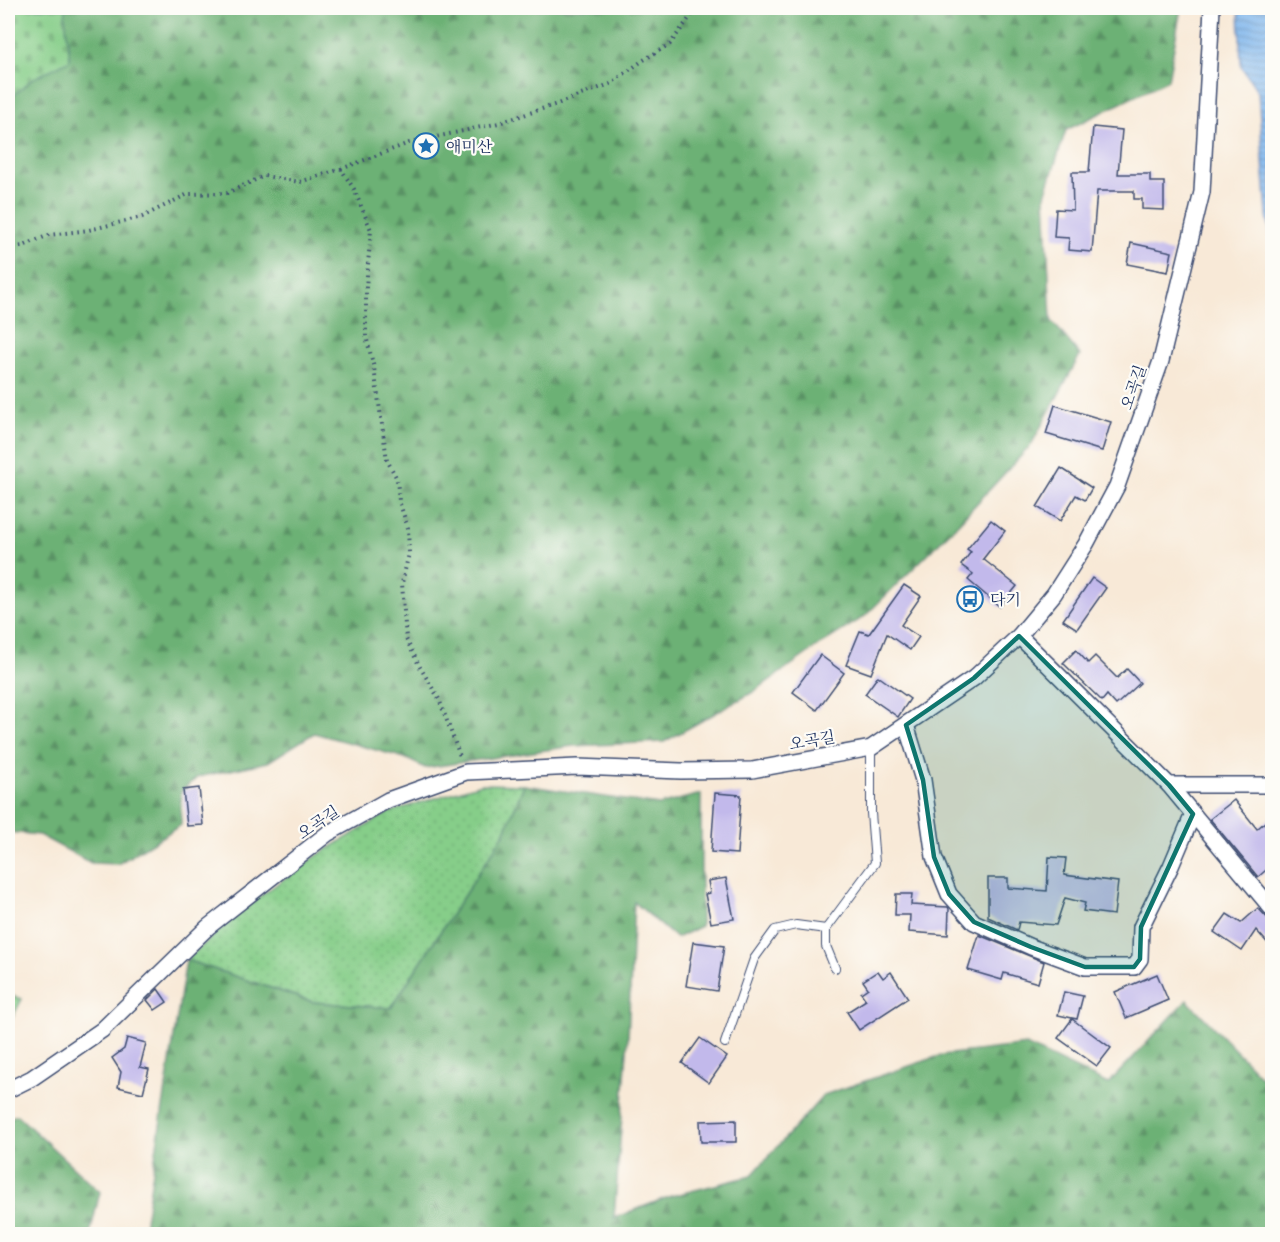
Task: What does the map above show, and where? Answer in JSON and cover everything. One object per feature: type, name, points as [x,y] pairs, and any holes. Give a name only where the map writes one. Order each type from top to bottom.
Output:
[{"type":"street","name":"오곡길","points":[[8,1090],[32,1078],[102,1029],[208,927],[327,834],[388,800],[466,772],[577,767],[681,771],[752,770],[871,748],[974,678],[1018,636],[1054,594],[1086,544],[1118,486],[1161,361],[1202,192],[1212,8]]},
{"type":"street","points":[[1018,636],[1169,785],[1272,909]]},
{"type":"street","points":[[906,724],[923,780],[934,857],[949,894],[974,922],[1085,967],[1134,967],[1140,959],[1141,927],[1193,814]]},
{"type":"street","points":[[1169,785],[1272,785]]},
{"type":"lane","points":[[835,968],[826,946],[826,929],[874,863],[871,748]]},
{"type":"lane","points":[[725,1043],[754,959],[775,930],[795,925],[826,929]]},
{"type":"path","points":[[8,248],[23,246],[49,235],[89,230],[142,217],[188,194],[226,193],[264,176],[300,182],[409,143],[499,123],[557,104],[610,84],[670,44],[694,12],[701,8]]},
{"type":"path","points":[[341,169],[354,189],[370,230],[366,287],[366,336],[374,368],[387,460],[397,479],[399,501],[408,528],[409,553],[402,582],[406,639],[439,699],[466,772]]},
{"type":"highlighted area","points":[[1019,636],[1169,785],[1193,814],[1141,927],[1140,959],[1134,967],[1085,967],[1031,947],[974,922],[949,894],[934,857],[923,780],[906,725],[974,678]]},
{"type":"green space","points":[[8,8],[1181,8],[1168,80],[1066,130],[1045,195],[1051,320],[1080,355],[1031,445],[951,531],[864,617],[753,692],[664,742],[573,746],[425,768],[405,758],[314,733],[268,762],[198,777],[181,791],[181,825],[118,864],[91,863],[39,835],[8,832]]},
{"type":"green space","points":[[8,8],[66,8],[70,60],[32,79],[8,101]]},
{"type":"green space","points":[[481,784],[524,785],[504,834],[391,1008],[313,1002],[186,960],[253,901],[321,853],[390,812]]},
{"type":"green space","points":[[524,785],[659,805],[701,794],[701,926],[676,938],[634,902],[628,1038],[614,1218],[671,1196],[751,1176],[824,1095],[942,1055],[1026,1045],[1108,1084],[1187,1000],[1272,1088],[1272,1234],[143,1234],[186,960],[313,1002],[391,1008],[504,834]]},
{"type":"green space","points":[[8,995],[22,999],[8,1026]]},
{"type":"green space","points":[[17,1115],[100,1192],[90,1234],[8,1234],[8,1118]]},
{"type":"water","points":[[1239,8],[1272,8],[1272,244],[1267,215],[1258,92],[1241,66]]},
{"type":"building","points":[[1093,127],[1122,130],[1118,174],[1150,174],[1150,182],[1164,182],[1164,210],[1142,209],[1142,199],[1134,199],[1134,191],[1097,191],[1092,252],[1068,250],[1069,238],[1054,237],[1056,209],[1073,210],[1072,172],[1089,172]]},
{"type":"building","points":[[1131,243],[1172,252],[1168,272],[1127,264]]},
{"type":"building","points":[[1055,405],[1111,422],[1102,451],[1046,434]]},
{"type":"building","points":[[1061,468],[1092,488],[1085,500],[1076,495],[1060,521],[1037,507]]},
{"type":"building","points":[[991,520],[1005,531],[983,559],[1017,586],[1000,607],[968,580],[973,574],[961,565],[971,552],[967,549]]},
{"type":"building","points":[[1092,578],[1106,588],[1077,629],[1063,620]]},
{"type":"building","points":[[904,585],[921,596],[901,625],[919,637],[910,650],[887,634],[871,674],[846,665],[860,631],[869,634]]},
{"type":"building","points":[[1076,650],[1088,663],[1095,656],[1117,678],[1127,669],[1140,683],[1116,705],[1107,695],[1102,701],[1063,663]]},
{"type":"building","points":[[820,655],[844,673],[817,710],[793,692]]},
{"type":"building","points":[[878,676],[910,699],[898,717],[865,694]]},
{"type":"building","points":[[199,788],[203,825],[187,826],[183,790]]},
{"type":"building","points":[[715,793],[741,795],[737,854],[711,852]]},
{"type":"building","points":[[1234,800],[1257,829],[1272,816],[1272,865],[1258,877],[1210,819]]},
{"type":"building","points":[[1049,857],[1066,858],[1064,875],[1118,882],[1114,915],[1083,911],[1085,903],[1065,898],[1056,925],[1019,922],[1017,930],[988,917],[988,878],[1008,878],[1008,888],[1047,891]]},
{"type":"building","points":[[726,878],[734,919],[711,923],[705,894],[710,893],[708,881]]},
{"type":"building","points":[[896,894],[912,894],[911,905],[948,907],[948,935],[909,932],[910,915],[895,915]]},
{"type":"building","points":[[1258,908],[1272,923],[1272,948],[1256,930],[1242,951],[1214,932],[1227,914],[1241,923]]},
{"type":"building","points":[[979,935],[1044,962],[1038,983],[1004,973],[1002,980],[968,970]]},
{"type":"building","points":[[693,942],[724,946],[717,991],[686,986]]},
{"type":"building","points":[[878,971],[883,978],[891,972],[908,998],[859,1030],[847,1012],[866,1000],[861,993],[868,988],[863,981]]},
{"type":"building","points":[[1157,974],[1168,1000],[1126,1018],[1115,992]]},
{"type":"building","points":[[158,989],[167,1002],[155,1010],[147,1000]]},
{"type":"building","points":[[1064,992],[1083,996],[1077,1019],[1058,1015]]},
{"type":"building","points":[[1072,1019],[1111,1048],[1097,1066],[1058,1038]]},
{"type":"building","points":[[127,1038],[146,1043],[140,1067],[149,1069],[143,1093],[118,1087],[121,1072],[112,1058],[124,1049]]},
{"type":"building","points":[[700,1038],[727,1057],[709,1083],[682,1063]]},
{"type":"building","points":[[736,1120],[736,1142],[701,1142],[700,1121]]},
{"type":"place","name":"애미산","points":[[426,146]]},
{"type":"place","name":"다기","points":[[970,599]]}]
